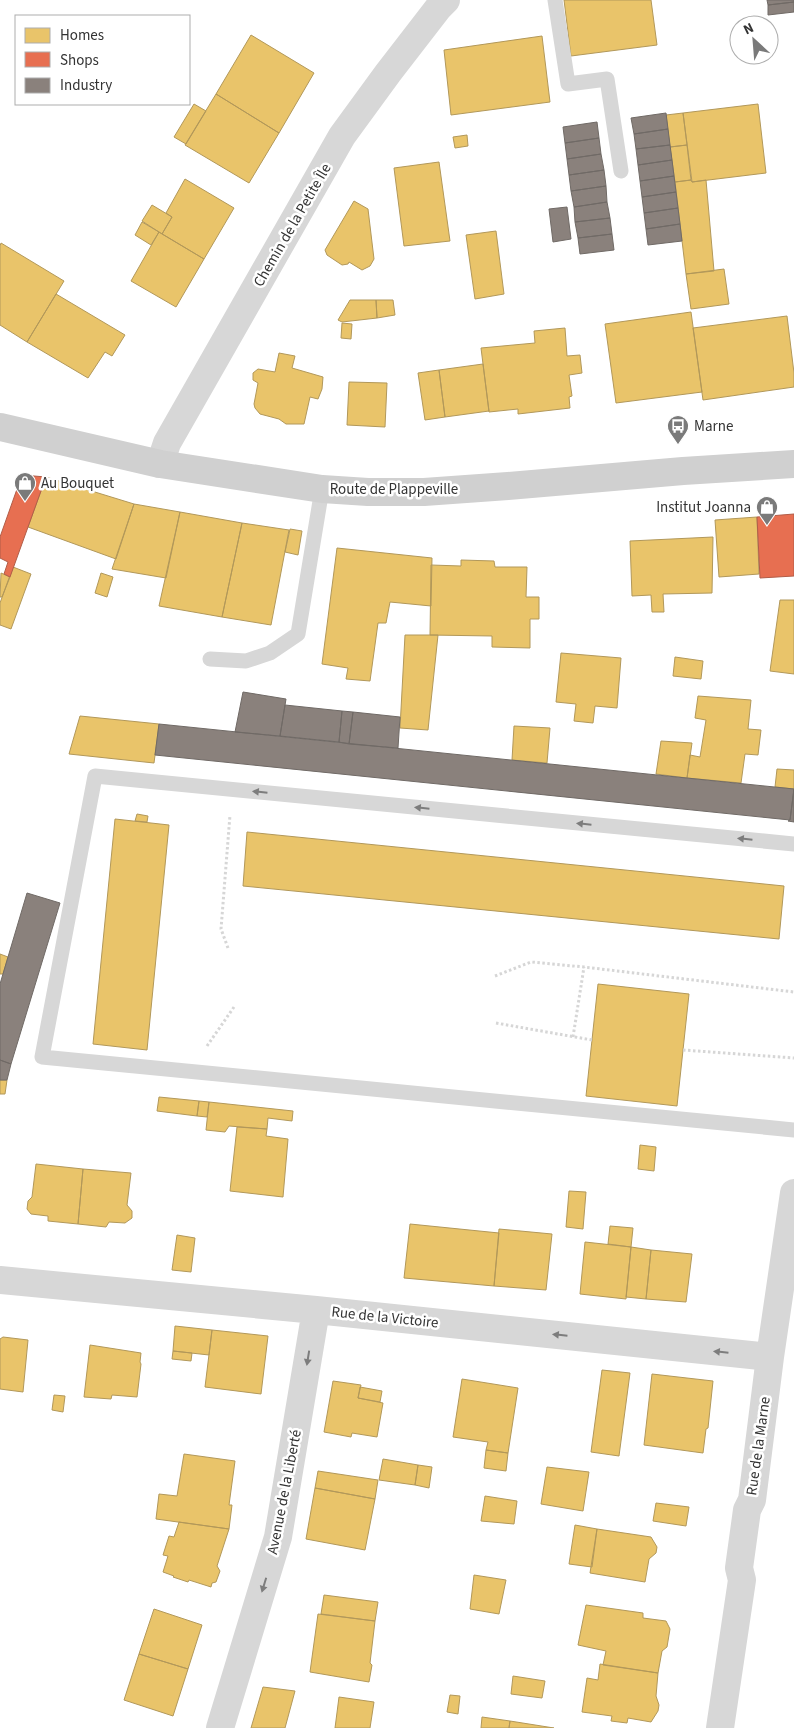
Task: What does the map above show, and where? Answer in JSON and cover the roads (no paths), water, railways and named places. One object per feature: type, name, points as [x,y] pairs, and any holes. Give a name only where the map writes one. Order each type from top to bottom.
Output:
[{"type":"street","name":"Chemin de la Petite Île","points":[[160,464],[167,443],[342,136],[388,73],[446,0]]},
{"type":"street","name":"Route de Plappeville","points":[[0,428],[160,464],[322,489],[368,492],[424,492],[794,464]]},
{"type":"street","name":"Rue de la Marne","points":[[720,1728],[742,1580],[739,1568],[747,1510],[752,1500],[770,1357],[794,1193]]},
{"type":"street","name":"Rue de la Victoire","points":[[0,1280],[316,1310],[770,1357]]},
{"type":"street","name":"Avenue de la Liberté","points":[[220,1728],[278,1537],[316,1310]]},
{"type":"lane","points":[[555,0],[568,84],[607,79],[621,171]]},
{"type":"lane","points":[[210,658],[246,662],[270,654],[298,634],[322,489]]},
{"type":"lane","points":[[794,844],[95,776],[42,1057],[794,1130]]},
{"type":"place","name":"Marne","points":[[678,445]]},
{"type":"place","name":"Au Bouquet","points":[[25,502]]},
{"type":"place","name":"Institut Joanna","points":[[767,526]]}]
